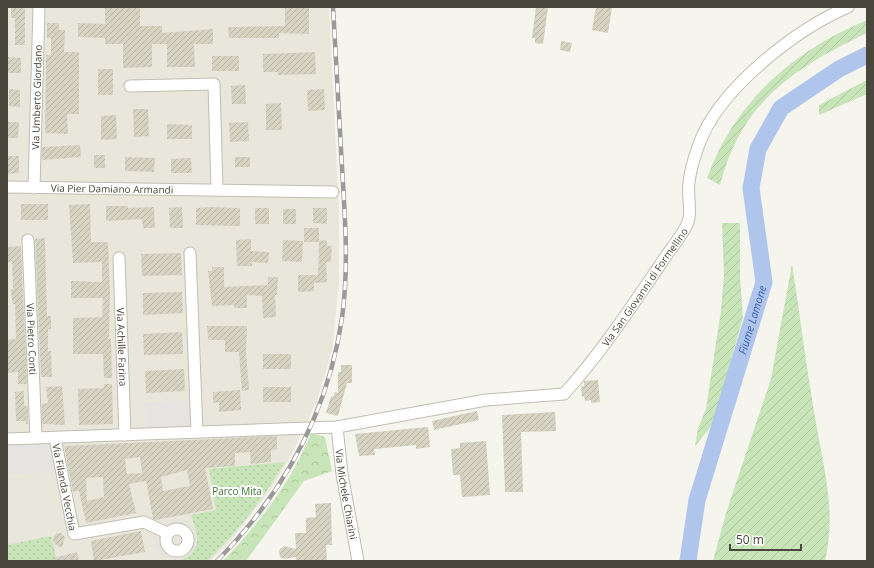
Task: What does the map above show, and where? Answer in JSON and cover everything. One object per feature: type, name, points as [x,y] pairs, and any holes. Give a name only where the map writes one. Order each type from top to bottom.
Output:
[{"type":"street","name":"Via Umberto Giordano","points":[[34,188],[38,7]]},
{"type":"street","name":"Via San Giovanni di Formellino","points":[[337,427],[486,400],[564,394],[587,369],[689,221],[689,183],[698,146],[712,120],[730,96],[753,72],[778,50],[820,20],[848,7]]},
{"type":"street","points":[[130,86],[214,84],[217,190]]},
{"type":"street","name":"Via Pier Damiano Armandi","points":[[7,187],[333,192]]},
{"type":"street","name":"Via Pietro Conti","points":[[28,240],[36,438]]},
{"type":"street","points":[[190,254],[197,432]]},
{"type":"street","name":"Via Achille Farina","points":[[119,258],[125,435]]},
{"type":"street","name":"Via Filanda Vecchia","points":[[7,439],[337,427]]},
{"type":"street","name":"Via Michele Chiarini","points":[[337,427],[342,474],[358,561]]},
{"type":"street","name":"Via Filanda Vecchia","points":[[55,438],[74,534],[144,522],[167,533]]},
{"type":"shaded area","points":[[7,7],[329,7],[339,211],[339,285],[332,351],[316,403],[293,452],[273,486],[226,546],[210,561],[7,561]]},
{"type":"shaded area","points":[[189,400],[190,427],[146,429],[145,402]]},
{"type":"shaded area","points":[[51,443],[56,472],[7,474],[7,444]]},
{"type":"shaded area","points":[[174,518],[188,521],[192,525],[197,537],[195,548],[187,557],[173,561],[161,555],[154,544],[162,542],[170,553],[179,553],[186,550],[191,539],[186,529],[176,525],[168,529],[161,525]]},
{"type":"green space","points":[[867,20],[867,33],[816,60],[774,91],[756,110],[742,131],[729,156],[720,185],[707,178],[719,150],[733,125],[750,102],[770,82],[791,63],[815,47]]},
{"type":"green space","points":[[867,80],[867,94],[819,115],[819,105]]},
{"type":"green space","points":[[722,223],[740,223],[740,278],[743,317],[714,423],[695,446],[698,428],[706,409],[721,310],[724,275]]},
{"type":"green space","points":[[792,264],[812,398],[828,489],[830,524],[825,561],[713,561],[726,513],[771,379]]},
{"type":"green space","points":[[311,433],[325,437],[332,471],[304,481],[246,561],[223,561],[262,517],[284,485]]},
{"type":"green space","name":"Parco Mita","points":[[285,462],[250,514],[207,561],[178,561],[192,553],[197,542],[196,530],[191,515],[216,510],[209,469]]},
{"type":"green space","points":[[51,536],[57,561],[7,561],[7,545]]},
{"type":"building","points":[[11,7],[25,7],[25,45],[15,45],[15,18],[11,18]]},
{"type":"building","points":[[105,7],[140,7],[140,26],[162,26],[162,33],[213,29],[213,44],[194,44],[195,67],[167,67],[167,44],[152,44],[152,67],[123,68],[123,44],[105,44],[105,38],[78,37],[78,23],[105,24]]},
{"type":"building","points":[[285,7],[309,7],[309,34],[279,33],[279,38],[229,38],[228,27],[285,26]]},
{"type":"building","points":[[536,7],[548,7],[543,44],[535,43],[535,38],[532,38]]},
{"type":"building","points":[[596,7],[612,7],[608,33],[592,30]]},
{"type":"building","points":[[47,23],[59,23],[59,30],[65,30],[64,52],[79,52],[79,114],[67,114],[68,134],[45,133],[46,55],[51,55],[51,38],[47,38]]},
{"type":"building","points":[[561,41],[572,43],[570,52],[560,50]]},
{"type":"building","points":[[315,52],[316,74],[278,75],[278,72],[263,72],[263,54]]},
{"type":"building","points":[[212,56],[239,56],[239,71],[212,71]]},
{"type":"building","points":[[8,57],[21,58],[21,73],[8,73]]},
{"type":"building","points":[[98,69],[113,69],[113,95],[98,95]]},
{"type":"building","points":[[245,85],[246,104],[232,104],[231,86]]},
{"type":"building","points":[[9,89],[20,90],[20,107],[9,106]]},
{"type":"building","points":[[324,89],[325,110],[308,111],[307,90]]},
{"type":"building","points":[[281,103],[282,130],[266,130],[266,104]]},
{"type":"building","points":[[133,109],[148,109],[149,136],[134,137]]},
{"type":"building","points":[[116,115],[117,139],[101,140],[101,116]]},
{"type":"building","points":[[8,122],[19,122],[18,138],[8,138]]},
{"type":"building","points":[[248,122],[249,141],[230,142],[229,123]]},
{"type":"building","points":[[167,124],[192,125],[192,139],[167,139]]},
{"type":"building","points":[[80,145],[81,157],[42,160],[42,147]]},
{"type":"building","points":[[94,155],[105,155],[105,168],[94,168]]},
{"type":"building","points":[[7,156],[19,156],[19,173],[7,174]]},
{"type":"building","points":[[125,157],[155,158],[154,172],[125,171]]},
{"type":"building","points":[[235,157],[250,157],[250,167],[235,167]]},
{"type":"building","points":[[191,158],[192,173],[171,173],[171,159]]},
{"type":"building","points":[[21,204],[48,204],[48,220],[21,220]]},
{"type":"building","points":[[90,204],[91,242],[108,242],[110,292],[109,339],[111,339],[112,378],[104,378],[103,354],[73,354],[73,318],[102,317],[103,298],[71,298],[71,281],[102,282],[102,262],[73,263],[69,205]]},
{"type":"building","points":[[106,206],[128,206],[128,208],[154,207],[155,228],[143,228],[142,219],[106,221]]},
{"type":"building","points":[[182,207],[183,228],[170,228],[169,208]]},
{"type":"building","points":[[196,208],[240,208],[240,226],[196,225]]},
{"type":"building","points":[[255,208],[269,208],[269,224],[255,224]]},
{"type":"building","points":[[313,208],[327,208],[327,224],[313,223]]},
{"type":"building","points":[[283,209],[296,209],[296,224],[283,224]]},
{"type":"building","points":[[304,228],[319,228],[319,241],[327,240],[327,246],[332,246],[331,262],[326,262],[327,282],[314,283],[314,291],[298,292],[298,275],[318,275],[319,242],[304,242]]},
{"type":"building","points":[[45,238],[47,316],[51,316],[51,329],[48,329],[48,351],[51,351],[52,377],[41,377],[35,239]]},
{"type":"building","points":[[251,239],[251,251],[269,252],[268,263],[252,262],[252,266],[237,266],[236,240]]},
{"type":"building","points":[[283,240],[303,241],[302,262],[282,261]]},
{"type":"building","points":[[21,246],[27,384],[18,384],[18,372],[7,373],[7,340],[16,339],[15,304],[13,304],[11,289],[13,289],[12,262],[7,262],[7,247]]},
{"type":"building","points":[[181,253],[182,275],[142,276],[141,254]]},
{"type":"building","points":[[212,267],[224,267],[224,287],[268,285],[268,277],[278,277],[277,295],[275,295],[276,317],[263,318],[262,296],[247,295],[247,308],[234,308],[234,305],[212,306],[208,271],[212,271]]},
{"type":"building","points":[[182,292],[183,313],[143,315],[143,293]]},
{"type":"building","points":[[207,326],[247,326],[246,352],[249,390],[242,391],[239,352],[225,352],[225,340],[208,340]]},
{"type":"building","points":[[182,332],[183,354],[144,355],[143,334]]},
{"type":"building","points":[[263,354],[291,354],[291,369],[263,369]]},
{"type":"building","points":[[341,365],[352,365],[352,383],[347,383],[338,416],[326,413],[331,396],[333,397],[335,392],[338,393],[338,372],[341,372]]},
{"type":"building","points":[[184,369],[185,391],[146,393],[145,371]]},
{"type":"building","points":[[598,380],[600,402],[591,403],[591,400],[585,401],[584,396],[582,397],[581,386],[584,386],[584,381]]},
{"type":"building","points":[[104,384],[112,384],[113,424],[79,425],[78,389],[104,388]]},
{"type":"building","points":[[62,386],[65,425],[42,424],[42,404],[48,403],[46,387]]},
{"type":"building","points":[[263,387],[291,387],[291,402],[263,402]]},
{"type":"building","points":[[240,390],[241,410],[219,412],[219,402],[213,403],[213,392]]},
{"type":"building","points":[[24,391],[24,406],[28,406],[28,424],[26,424],[26,421],[16,421],[15,392]]},
{"type":"building","points":[[477,411],[479,420],[434,430],[432,421]]},
{"type":"building","points":[[555,412],[556,431],[521,432],[523,492],[505,492],[502,415]]},
{"type":"building","points":[[428,427],[430,447],[416,449],[416,445],[374,449],[375,455],[359,456],[355,434]]},
{"type":"building","points":[[277,436],[277,449],[271,450],[271,462],[251,464],[250,452],[235,453],[235,466],[205,468],[213,509],[156,520],[153,519],[146,481],[129,484],[136,513],[86,523],[79,491],[73,492],[64,446]],"holes":[[[140,457],[142,473],[127,474],[125,459]],[[187,470],[190,486],[163,491],[161,477]],[[103,477],[104,497],[87,501],[86,478]]]},
{"type":"building","points":[[486,441],[490,495],[462,497],[460,475],[453,475],[451,449],[460,448],[460,443]]},
{"type":"building","points":[[331,503],[332,545],[326,545],[327,561],[296,561],[296,557],[284,559],[280,557],[279,551],[284,546],[296,549],[295,533],[306,533],[306,518],[316,517],[315,504]]},
{"type":"building","points":[[141,531],[145,552],[94,561],[91,541]]},
{"type":"building","points":[[57,533],[61,533],[65,537],[62,548],[55,544],[53,540]]},
{"type":"building","points":[[77,552],[79,561],[53,561],[53,558]]},
{"type":"waterway","name":"Fiume Lamone","points":[[688,561],[697,500],[764,282],[751,188],[758,149],[781,108],[839,69],[867,55]]},
{"type":"railway","points":[[217,561],[263,508],[299,450],[314,419],[326,386],[335,353],[344,299],[346,242],[333,7]]}]
